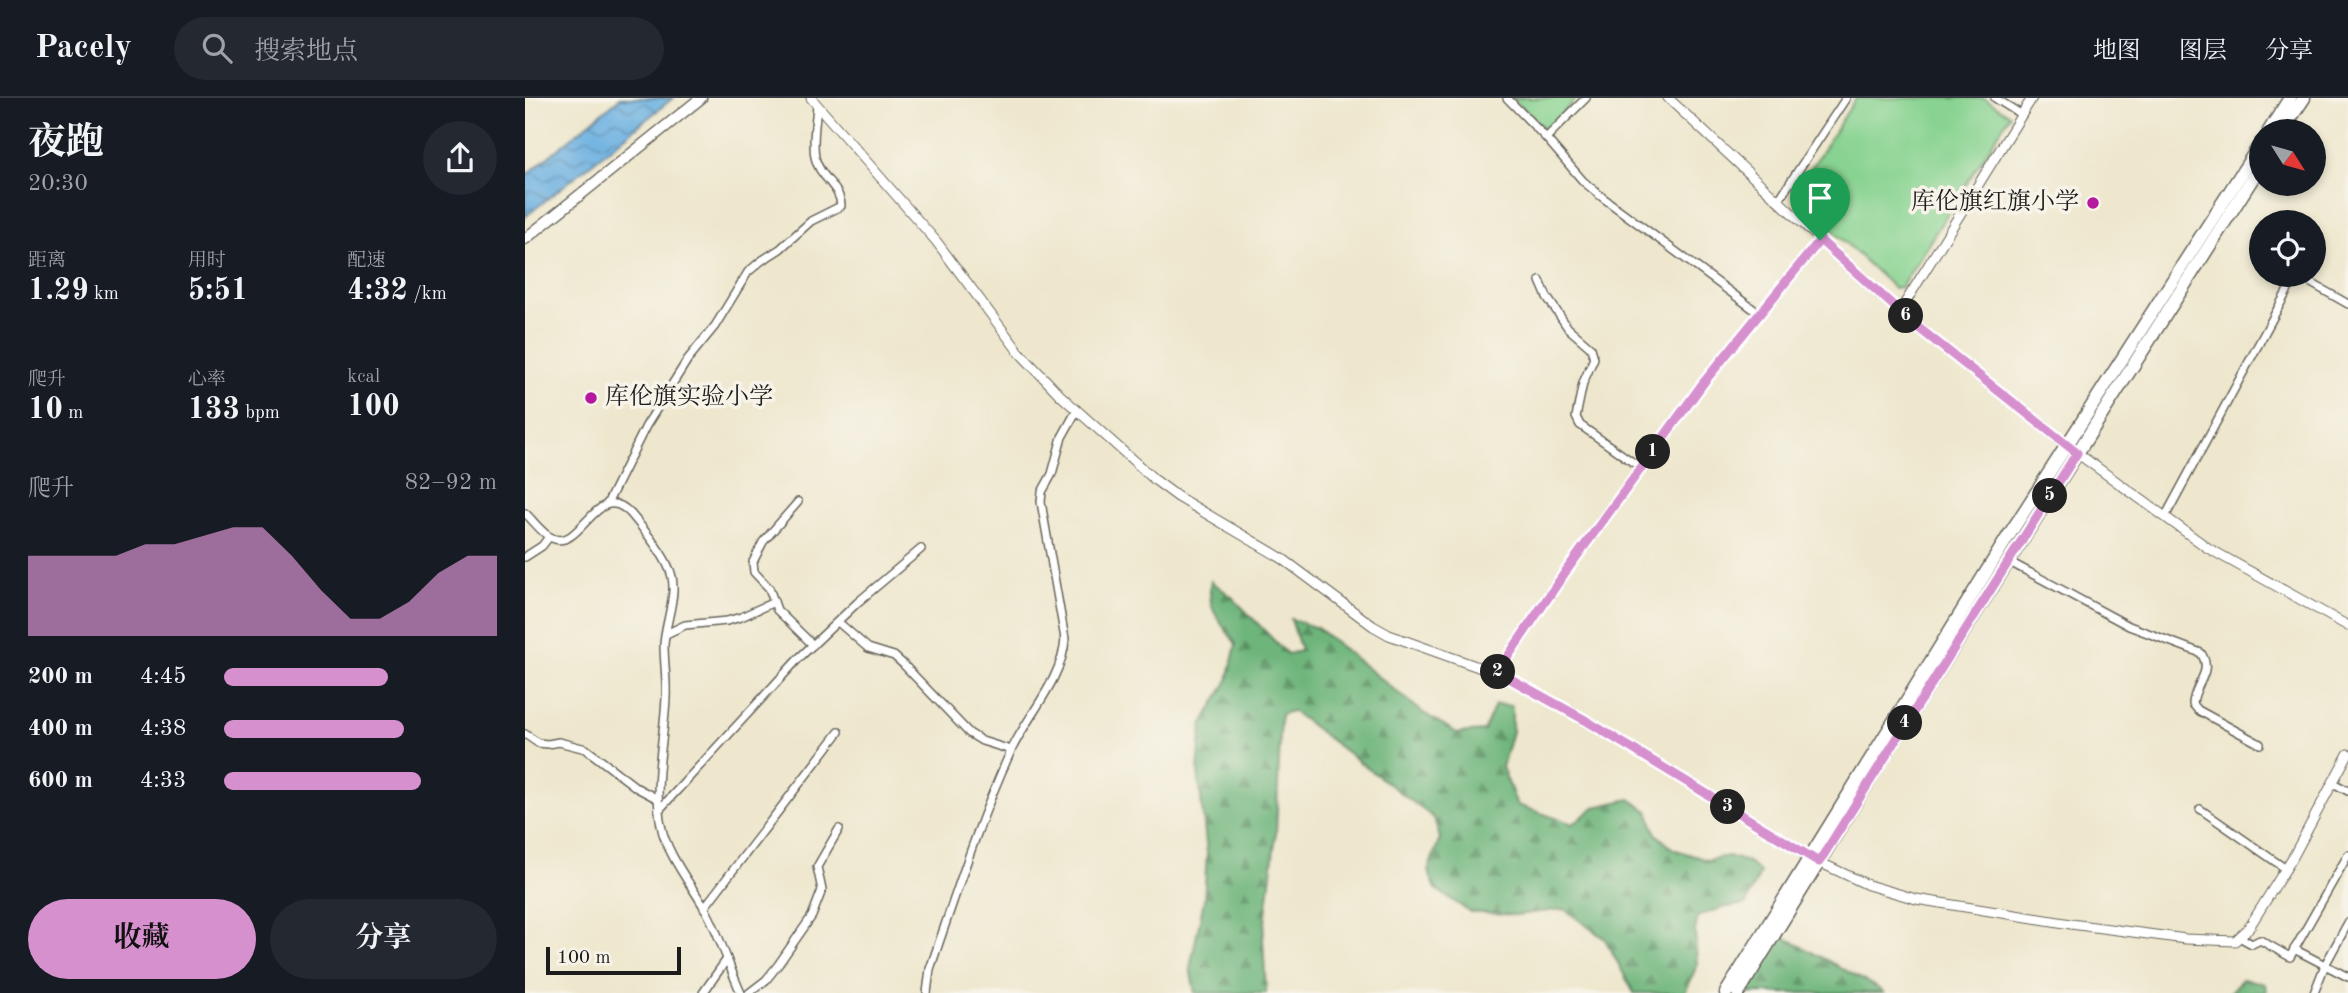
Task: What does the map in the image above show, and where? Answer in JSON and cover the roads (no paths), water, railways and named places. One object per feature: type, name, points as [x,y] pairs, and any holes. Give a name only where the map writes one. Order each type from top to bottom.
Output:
[{"type":"main road","points":[[525,239],[701,98]]},
{"type":"main road","points":[[2277,119],[2290,98]]},
{"type":"main road","points":[[2291,119],[2304,98]]},
{"type":"main road","points":[[1738,993],[1815,859],[2249,162]]},
{"type":"main road","points":[[1726,993],[2008,561],[2072,449],[2249,183]]},
{"type":"street","points":[[1507,98],[1583,181],[1760,314]]},
{"type":"street","points":[[1546,138],[1586,98]]},
{"type":"street","points":[[1668,98],[1900,311],[2072,449],[2228,560],[2348,626]]},
{"type":"street","points":[[1778,201],[1846,98]]},
{"type":"street","points":[[1995,98],[2022,115]]},
{"type":"street","points":[[1900,311],[2032,98]]},
{"type":"street","points":[[814,101],[936,241],[1019,352],[1077,410],[1155,480],[1178,497],[1292,565],[1373,626],[1406,643],[1520,684],[1585,720],[1815,859],[1868,885],[1916,899],[2071,924],[2186,939],[2235,941],[2241,938],[2286,869],[2348,754]]},
{"type":"street","points":[[607,504],[646,426],[688,359],[715,326],[748,272],[780,249],[802,228],[841,206],[841,197],[815,157],[814,101]]},
{"type":"street","points":[[1496,674],[1566,571],[1704,382],[1820,240]]},
{"type":"street","points":[[1540,281],[1546,297],[1568,328],[1591,348],[1594,358],[1583,383],[1576,417],[1580,425],[1641,468]]},
{"type":"street","points":[[2165,517],[2290,287]]},
{"type":"street","points":[[2318,287],[2348,304]]},
{"type":"street","points":[[927,993],[930,969],[997,783],[1011,750],[1045,694],[1065,649],[1041,502],[1042,492],[1052,474],[1062,437],[1077,410]]},
{"type":"street","points":[[525,513],[549,537],[556,540],[567,537],[613,502],[628,511],[669,567],[673,585],[666,634],[666,699],[659,754],[658,799],[662,829],[668,848],[704,908],[741,993]]},
{"type":"street","points":[[798,502],[762,542],[753,562],[754,572],[769,588],[777,610],[813,645]]},
{"type":"street","points":[[525,557],[542,546],[549,537]]},
{"type":"street","points":[[659,810],[813,645],[858,601],[921,549]]},
{"type":"street","points":[[2008,561],[2129,626],[2200,653],[2207,668],[2193,696],[2193,704],[2198,710],[2260,744]]},
{"type":"street","points":[[666,634],[685,625],[741,617],[773,602]]},
{"type":"street","points":[[838,622],[868,648],[894,656],[968,733],[982,741],[1011,750]]},
{"type":"street","points":[[704,908],[839,732]]},
{"type":"street","points":[[525,734],[538,743],[559,741],[586,749],[638,788],[658,799]]},
{"type":"street","points":[[2333,783],[2348,791]]},
{"type":"street","points":[[2200,809],[2286,869]]},
{"type":"street","points":[[749,993],[766,980],[812,916],[823,890],[817,867],[839,829]]},
{"type":"street","points":[[2241,938],[2252,944],[2260,940],[2290,957],[2348,855]]},
{"type":"street","points":[[2314,993],[2325,965],[2348,923]]},
{"type":"street","points":[[2294,949],[2348,977]]},
{"type":"street","points":[[703,993],[727,958]]},
{"type":"water","points":[[620,98],[673,98],[525,217],[525,176]]},
{"type":"place","name":"库伦旗红旗小学","points":[[2093,203]]},
{"type":"place","name":"库伦旗实验小学","points":[[591,398]]}]
